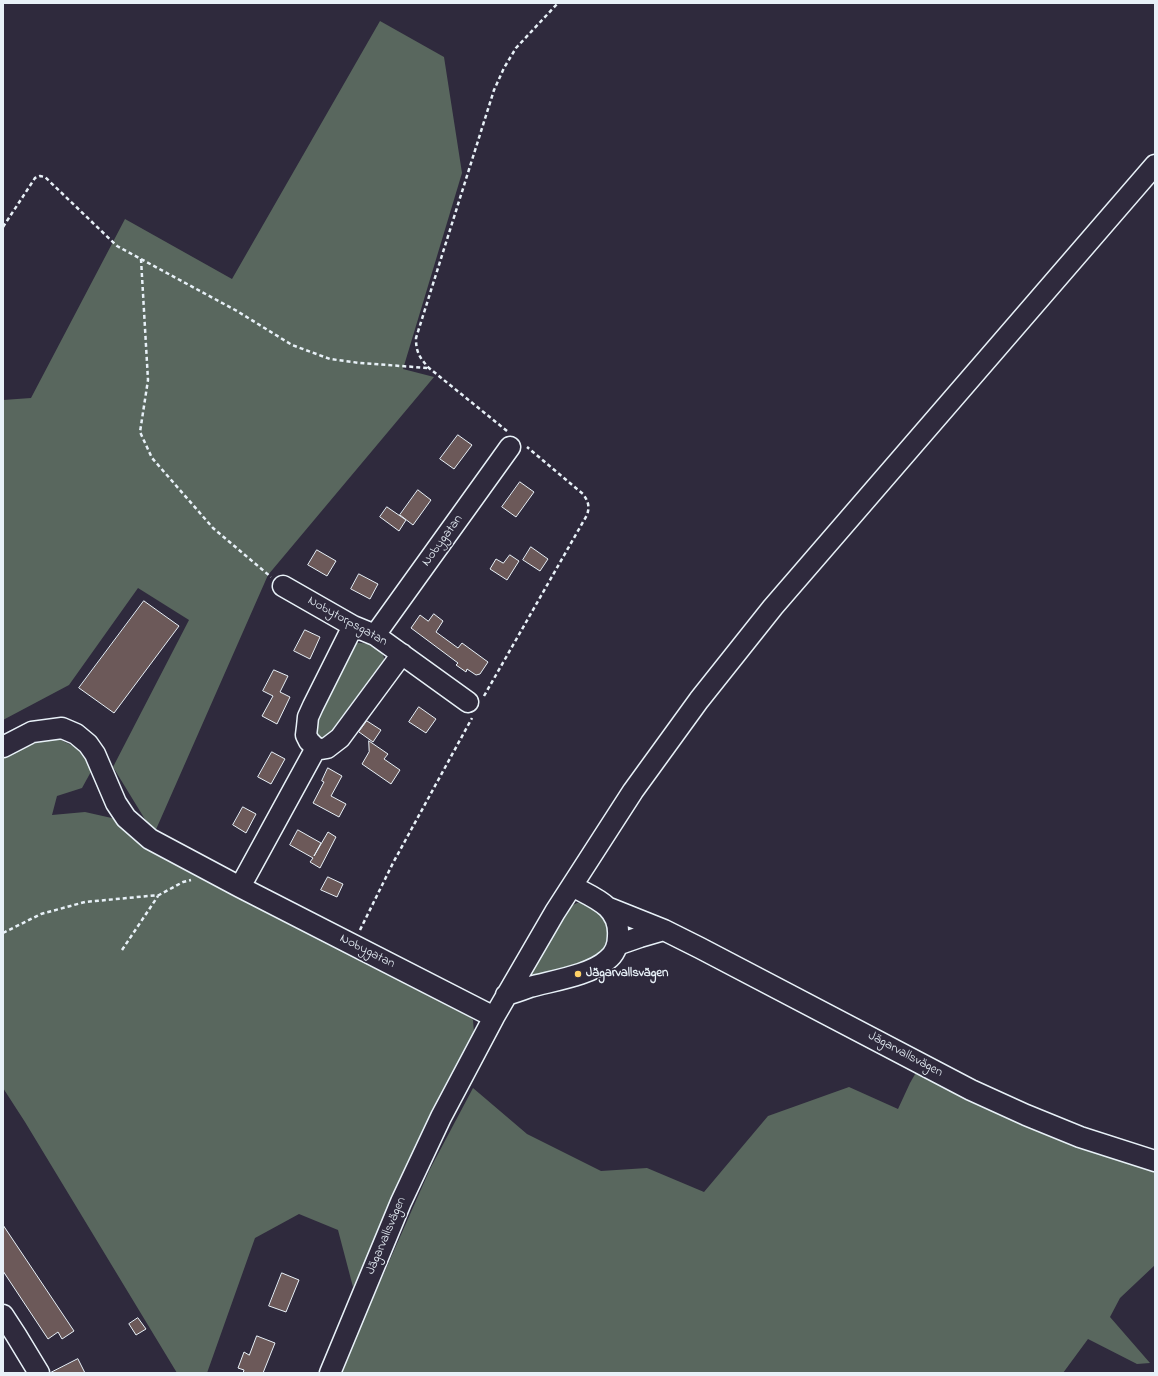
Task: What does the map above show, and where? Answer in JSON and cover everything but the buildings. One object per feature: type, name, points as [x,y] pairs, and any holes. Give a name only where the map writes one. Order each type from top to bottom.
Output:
[{"type":"street","points":[[572,886],[633,791],[735,653],[773,607],[1155,165]]},
{"type":"street","name":"Nobygatan","points":[[375,635],[510,447]]},
{"type":"street","name":"Nobytorpsgatan","points":[[283,586],[353,626],[375,635],[468,702]]},
{"type":"street","points":[[353,626],[308,717],[306,734],[309,741],[316,748],[327,748],[340,738],[402,654]]},
{"type":"street","name":"Nobygatan","points":[[3,748],[32,732],[62,728],[76,734],[88,744],[95,754],[116,803],[126,818],[150,839],[240,887],[494,1017]]},
{"type":"street","points":[[240,887],[316,748]]},
{"type":"street","name":"Jägarvallsvägen","points":[[330,1373],[401,1202],[441,1117],[506,995],[572,886],[609,908],[664,930],[971,1090],[1080,1137],[1155,1161]]},
{"type":"street","points":[[506,995],[592,969],[607,961],[613,954],[617,945],[618,926],[615,917],[609,908]]},
{"type":"street","points":[[617,945],[640,936],[664,930]]},
{"type":"street","points":[[3,1315],[39,1373]]},
{"type":"path","points":[[3,227],[35,178],[40,176],[45,177],[117,246],[237,311],[292,345],[330,359],[360,363],[429,368]]},
{"type":"path","points":[[141,258],[148,380],[140,432],[143,439],[152,458],[213,528],[283,586]]},
{"type":"path","points":[[3,932],[41,914],[85,902],[158,896],[183,882],[213,872]]},
{"type":"path","points":[[122,950],[158,896]]},
{"type":"shaded area","points":[[380,21],[444,57],[462,173],[403,369],[434,377],[268,575],[154,834],[113,767],[189,620],[138,588],[69,685],[3,720],[3,400],[31,398],[125,219],[232,279]]},
{"type":"shaded area","points":[[357,643],[372,645],[379,649],[384,657],[385,663],[327,739],[318,737],[315,733],[315,719],[352,646]]},
{"type":"shaded area","points":[[51,735],[77,748],[93,768],[82,788],[57,796],[52,815],[85,812],[125,821],[463,1008],[473,1020],[474,1033],[353,1287],[338,1230],[299,1214],[255,1238],[207,1373],[177,1373],[3,1088],[3,756],[19,747]]},
{"type":"shaded area","points":[[584,902],[604,914],[611,932],[607,950],[595,960],[530,978],[528,976],[569,907],[577,903]]},
{"type":"shaded area","points":[[918,1069],[1155,1168],[1155,1265],[1120,1298],[1110,1317],[1150,1363],[1137,1364],[1088,1339],[1063,1373],[342,1373],[358,1332],[430,1169],[473,1088],[527,1134],[601,1171],[647,1168],[704,1192],[768,1116],[849,1087],[898,1109]]},
{"type":"place","name":"Jägarvallsvägen","points":[[578,974]]}]
